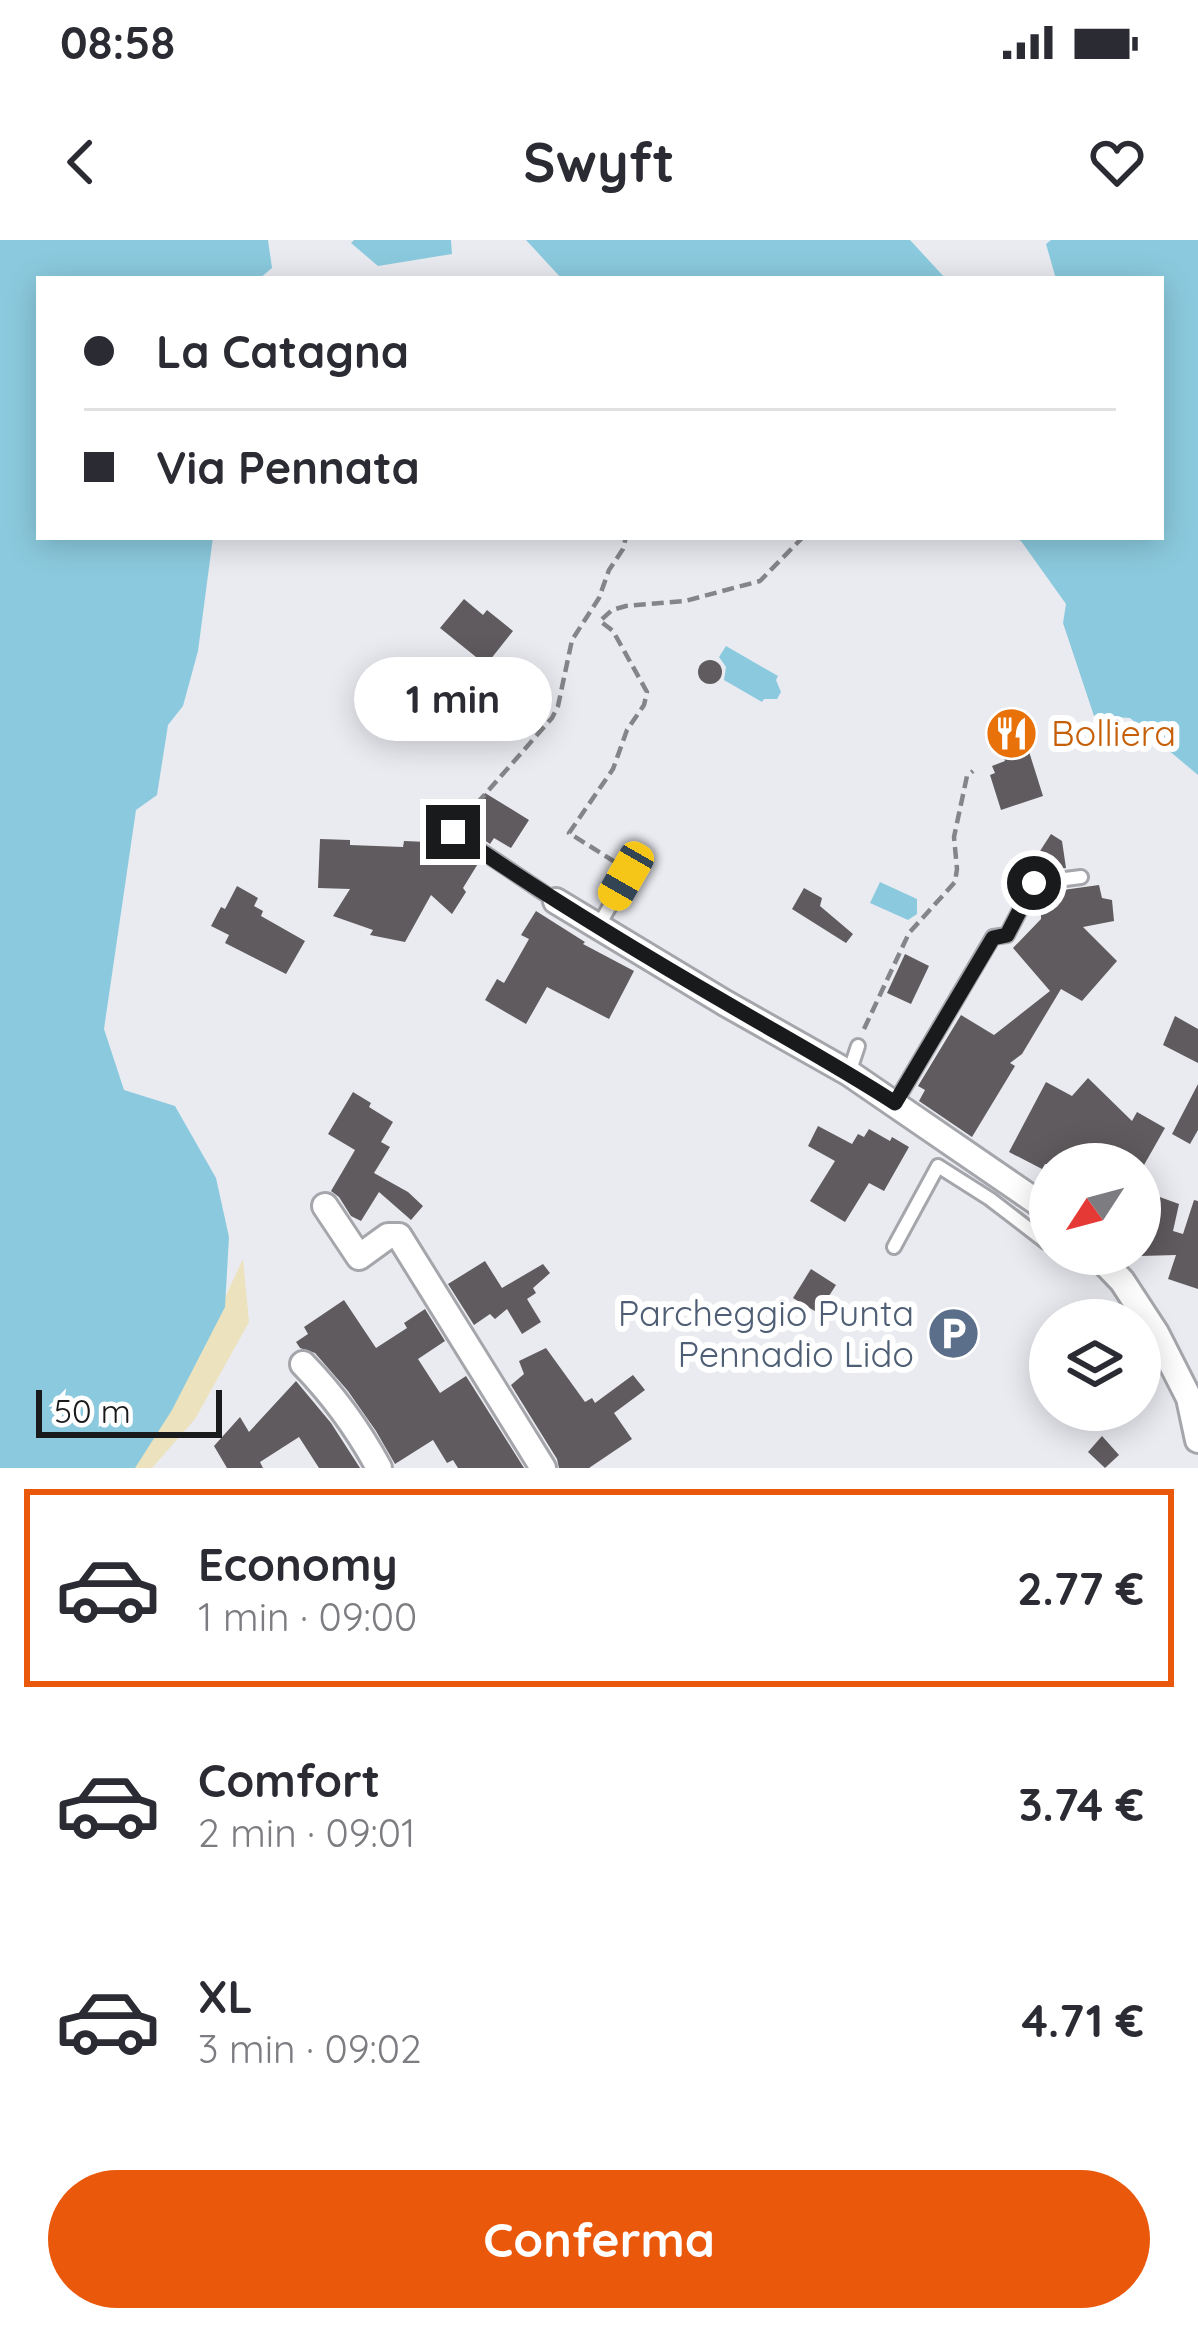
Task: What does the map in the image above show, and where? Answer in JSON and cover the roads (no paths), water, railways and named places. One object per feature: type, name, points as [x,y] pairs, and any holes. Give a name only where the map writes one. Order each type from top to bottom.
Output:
[{"type":"street","points":[[556,901],[849,1072],[1029,1196]]},
{"type":"street","points":[[325,1206],[359,1256],[388,1236],[399,1237],[543,1468]]},
{"type":"street","points":[[1116,1275],[1156,1333],[1190,1398],[1198,1439]]},
{"type":"street","points":[[303,1364],[333,1395],[379,1468]]},
{"type":"lane","points":[[453,832],[556,901]]},
{"type":"lane","points":[[598,925],[632,868]]},
{"type":"lane","points":[[895,1103],[993,938],[1007,935],[1034,883],[1081,878]]},
{"type":"lane","points":[[849,1072],[858,1046]]},
{"type":"lane","points":[[895,1247],[938,1166],[1029,1229]]},
{"type":"water","points":[[0,240],[268,240],[272,268],[263,276],[36,276],[36,540],[213,540],[198,651],[183,706],[168,725],[157,795],[136,810],[104,1029],[124,1090],[175,1106],[216,1178],[229,1237],[225,1307],[172,1410],[135,1468],[0,1468]]},
{"type":"water","points":[[451,240],[452,254],[378,266],[351,243]]},
{"type":"water","points":[[526,240],[910,240],[943,276],[559,276]]},
{"type":"water","points":[[1051,240],[1198,240],[1198,775],[1130,718],[1094,716],[1063,623],[1066,604],[1018,540],[1164,540],[1164,276],[1055,276],[1046,244]]},
{"type":"water","points":[[726,646],[778,676],[781,692],[777,699],[762,702],[724,680],[726,667],[719,657]]},
{"type":"water","points":[[880,882],[917,899],[917,914],[908,920],[870,903]]},
{"type":"place","name":"Bolliera","points":[[1012,733]]},
{"type":"place","name":"Parcheggio Punta Pennadio Lido","points":[[953,1334]]}]
